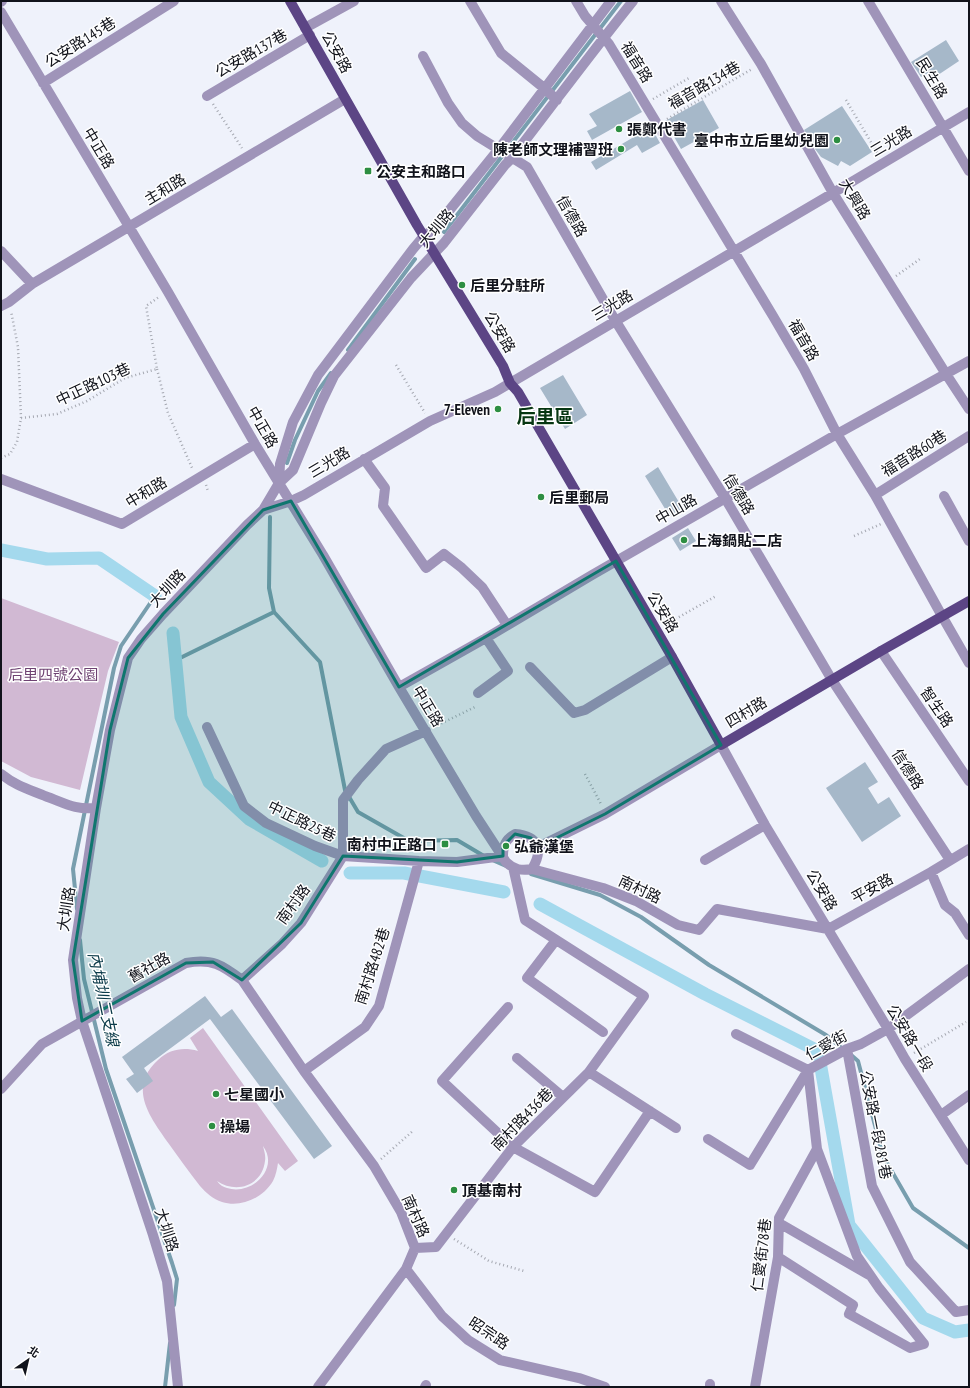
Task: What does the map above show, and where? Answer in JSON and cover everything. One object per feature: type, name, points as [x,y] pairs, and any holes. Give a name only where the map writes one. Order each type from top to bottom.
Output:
[{"type":"main road","name":"公安路","points":[[290,1],[424,236],[503,366],[510,383],[518,392],[672,657],[721,745]]},
{"type":"main road","name":"四村路","points":[[721,745],[969,601]]},
{"type":"street","name":"公安路145巷","points":[[43,83],[174,1]]},
{"type":"street","name":"公安路137巷","points":[[207,96],[354,1]]},
{"type":"street","points":[[470,1],[501,53],[557,100]]},
{"type":"street","name":"福音路","points":[[576,1],[604,38],[658,124],[733,252],[773,316],[800,363],[837,434],[875,495],[969,663]]},
{"type":"street","name":"大圳路","points":[[279,482],[280,464],[293,422],[318,375],[424,236],[435,228],[498,150],[610,1]]},
{"type":"street","name":"大圳路","points":[[176,1387],[177,1376],[167,1280],[82,1021],[76,998],[73,960],[96,808],[110,730],[128,658],[141,639],[163,614],[263,510],[279,482],[293,470],[334,376],[411,278],[444,243],[504,166],[512,159],[633,1]]},
{"type":"street","name":"大興路","points":[[721,1],[761,64],[833,193],[969,409]]},
{"type":"street","name":"民生路","points":[[868,1],[969,171]]},
{"type":"street","name":"中正路","points":[[1,12],[168,292],[255,444],[291,501],[399,687],[476,816],[503,856]]},
{"type":"street","name":"信德路","points":[[423,56],[448,103],[462,123],[477,136],[526,167],[615,320],[725,498],[832,680],[950,860]]},
{"type":"street","name":"主和路","points":[[5,304],[32,284],[130,228],[346,99]]},
{"type":"street","name":"三光路","points":[[263,510],[304,495],[430,421],[495,392],[969,112]]},
{"type":"street","points":[[1,251],[32,284]]},
{"type":"street","name":"中山路","points":[[399,687],[486,638],[725,498],[969,361]]},
{"type":"street","name":"福音路60巷","points":[[875,495],[969,436]]},
{"type":"street","name":"中和路","points":[[1,480],[122,524],[255,444]]},
{"type":"street","points":[[364,459],[385,488],[383,506],[426,568],[444,554],[462,568],[482,587],[507,625]]},
{"type":"street","points":[[944,496],[969,541]]},
{"type":"street","points":[[478,693],[508,671],[486,638]]},
{"type":"street","name":"智生路","points":[[881,651],[969,781]]},
{"type":"street","name":"公安路","points":[[530,667],[574,713],[585,710],[672,657]]},
{"type":"street","name":"中正路25巷","points":[[207,727],[244,806],[266,823],[315,846],[343,856],[343,800],[358,780],[386,749],[426,731]]},
{"type":"street","name":"公安路","points":[[721,745],[765,825],[828,929]]},
{"type":"street","name":"四村路","points":[[538,847],[605,814],[721,745]]},
{"type":"street","points":[[1,774],[17,786],[46,796],[63,804],[83,809],[96,808]]},
{"type":"street","points":[[705,860],[765,825]]},
{"type":"street","points":[[532,869],[538,857],[538,847],[536,842],[531,838],[515,834],[509,838],[503,846],[503,856],[506,862],[513,867],[525,920],[556,940],[528,978],[603,1032]]},
{"type":"street","name":"平安路","points":[[828,929],[931,872],[969,849]]},
{"type":"street","points":[[343,856],[418,864],[457,862],[503,856]]},
{"type":"street","name":"南村路","points":[[318,1387],[406,1269],[415,1248],[401,1212],[374,1166],[304,1071],[242,980],[282,944],[300,923],[343,856]]},
{"type":"street","name":"南村路482巷","points":[[304,1071],[365,1027],[379,1006],[418,864]]},
{"type":"street","name":"南村路","points":[[513,867],[521,870],[532,869],[603,888],[636,901],[678,925],[699,930],[717,909],[828,929]]},
{"type":"street","points":[[931,872],[946,905],[955,913],[969,935]]},
{"type":"street","name":"公安路一段","points":[[828,929],[905,1059],[969,1160]]},
{"type":"street","name":"南村路436巷","points":[[415,1248],[436,1247],[512,1147],[589,1072],[644,996],[556,940]]},
{"type":"street","name":"舊社路","points":[[1,1089],[42,1044],[186,963],[199,961],[213,962],[226,968],[242,980]]},
{"type":"street","name":"仁愛街","points":[[708,1139],[750,1165],[808,1070],[888,1029],[969,969]]},
{"type":"street","points":[[508,1008],[442,1081],[512,1147],[595,1192],[650,1111]]},
{"type":"street","points":[[736,1034],[808,1070],[817,1149],[857,1256],[924,1344],[910,1348],[849,1314],[853,1305],[778,1257]]},
{"type":"street","name":"公安路一段281巷","points":[[847,1049],[872,1186],[910,1262],[956,1312],[969,1310]]},
{"type":"street","points":[[517,1058],[563,1097]]},
{"type":"street","points":[[589,1072],[676,1128]]},
{"type":"street","points":[[941,1115],[969,1095]]},
{"type":"street","name":"仁愛街78巷","points":[[755,1387],[778,1257],[779,1218],[817,1149]]},
{"type":"street","points":[[779,1223],[872,1277]]},
{"type":"street","name":"昭宗路","points":[[406,1269],[442,1316],[468,1340],[500,1360],[580,1378],[605,1387]]},
{"type":"path","name":"福音路134巷","points":[[658,124],[761,64]]},
{"type":"path","points":[[645,104],[689,78]]},
{"type":"path","points":[[207,96],[248,157]]},
{"type":"path","points":[[846,100],[883,163]]},
{"type":"path","points":[[889,282],[920,259]]},
{"type":"path","points":[[168,292],[146,306],[157,369],[168,413],[196,479]]},
{"type":"path","points":[[1,458],[10,454],[17,442],[20,418],[18,347],[5,304]]},
{"type":"path","points":[[396,366],[430,421]]},
{"type":"path","name":"中正路103巷","points":[[20,418],[57,414],[87,401],[125,378],[157,369]]},
{"type":"path","points":[[854,536],[889,520]]},
{"type":"path","points":[[656,630],[716,596]]},
{"type":"path","points":[[426,731],[475,707]]},
{"type":"path","points":[[585,774],[605,814]]},
{"type":"path","points":[[905,1059],[966,1022]]},
{"type":"path","points":[[374,1166],[414,1130]]},
{"type":"path","points":[[446,1235],[489,1261],[524,1270]]},
{"type":"highlighted area","points":[[291,501],[399,687],[616,561],[721,745],[605,814],[538,847],[531,838],[515,834],[503,846],[503,856],[457,862],[343,856],[301,923],[242,980],[213,962],[186,963],[82,1021],[73,960],[110,730],[128,658],[163,614],[263,510]]},
{"type":"green space","name":"后里四號公園","points":[[1,598],[119,642],[108,671],[80,790],[31,777],[1,761]]},
{"type":"green space","points":[[203,1028],[298,1161],[285,1171],[278,1163],[275,1176],[269,1187],[251,1200],[237,1204],[229,1204],[210,1196],[192,1176],[149,1113],[143,1092],[144,1081],[149,1071],[158,1060],[167,1053],[182,1049],[198,1051],[190,1038]],"holes":[[[263,1146],[267,1155],[268,1163],[265,1172],[260,1179],[253,1184],[245,1188],[236,1189],[224,1187],[217,1181],[232,1187],[240,1187],[254,1182],[263,1170],[265,1159]]]},
{"type":"building","points":[[946,40],[959,61],[932,79],[928,73],[921,77],[911,62]]},
{"type":"building","points":[[630,91],[642,112],[592,140],[587,131],[597,126],[589,114]]},
{"type":"building","points":[[703,100],[719,128],[681,149],[665,121]]},
{"type":"building","name":"臺中市立后里幼兒園","points":[[842,106],[872,152],[850,166],[841,161],[838,166],[821,157],[804,130]]},
{"type":"building","name":"陳老師文理補習班","points":[[651,127],[660,143],[642,153],[637,145],[596,170],[591,162]]},
{"type":"building","points":[[563,375],[587,415],[565,429],[540,388]]},
{"type":"building","points":[[658,467],[683,509],[670,517],[645,476]]},
{"type":"building","name":"上海鍋貼二店","points":[[688,528],[696,541],[680,551],[672,538]]},
{"type":"building","points":[[865,762],[878,782],[868,788],[878,804],[889,797],[901,816],[862,842],[826,788]]},
{"type":"building","points":[[205,996],[221,1017],[232,1009],[332,1146],[314,1159],[210,1019],[144,1068],[153,1081],[137,1093],[126,1079],[134,1074],[122,1057]]},
{"type":"waterway","points":[[444,232],[621,1]]},
{"type":"waterway","points":[[348,350],[415,259]]},
{"type":"waterway","points":[[287,463],[295,440],[318,391],[331,373]]},
{"type":"waterway","points":[[270,517],[269,588],[274,612],[320,662],[345,790],[358,812],[409,841],[457,840],[484,856]]},
{"type":"waterway","points":[[1,550],[47,559],[99,558],[155,596]]},
{"type":"waterway","name":"內埔圳二支線","points":[[77,909],[73,869],[114,668],[121,646],[155,596]]},
{"type":"waterway","points":[[176,660],[274,612]]},
{"type":"waterway","points":[[173,633],[181,717],[209,782],[249,819],[322,861]]},
{"type":"waterway","points":[[490,859],[506,866]]},
{"type":"waterway","points":[[350,873],[404,873],[504,892]]},
{"type":"waterway","points":[[531,874],[600,895],[641,917],[709,965],[826,1035],[844,1050]]},
{"type":"waterway","points":[[540,904],[705,994],[818,1051],[849,1225],[923,1318],[955,1332],[969,1330]]},
{"type":"waterway","name":"內埔圳二支線","points":[[80,940],[84,979],[106,1069],[177,1279],[174,1305]]},
{"type":"waterway","points":[[850,1054],[858,1061],[883,1156],[913,1208],[969,1248]]},
{"type":"waterway","name":"內埔圳二支線","points":[[165,1387],[170,1343]]},
{"type":"place","name":"張鄭代書","points":[[619,129]]},
{"type":"place","name":"臺中市立后里幼兒園","points":[[837,140]]},
{"type":"place","name":"陳老師文理補習班","points":[[621,149]]},
{"type":"place","name":"公安主和路口","points":[[368,171]]},
{"type":"place","name":"后里分駐所","points":[[462,285]]},
{"type":"place","name":"7-Eleven","points":[[498,409]]},
{"type":"place","name":"后里郵局","points":[[541,497]]},
{"type":"place","name":"上海鍋貼二店","points":[[684,540]]},
{"type":"place","name":"南村中正路口","points":[[445,844]]},
{"type":"place","name":"弘爺漢堡","points":[[506,846]]},
{"type":"place","name":"七星國小","points":[[216,1094]]},
{"type":"place","name":"操場","points":[[212,1126]]},
{"type":"place","name":"頂基南村","points":[[454,1190]]},
{"type":"district","name":"后里區","points":[[545,416]]}]
